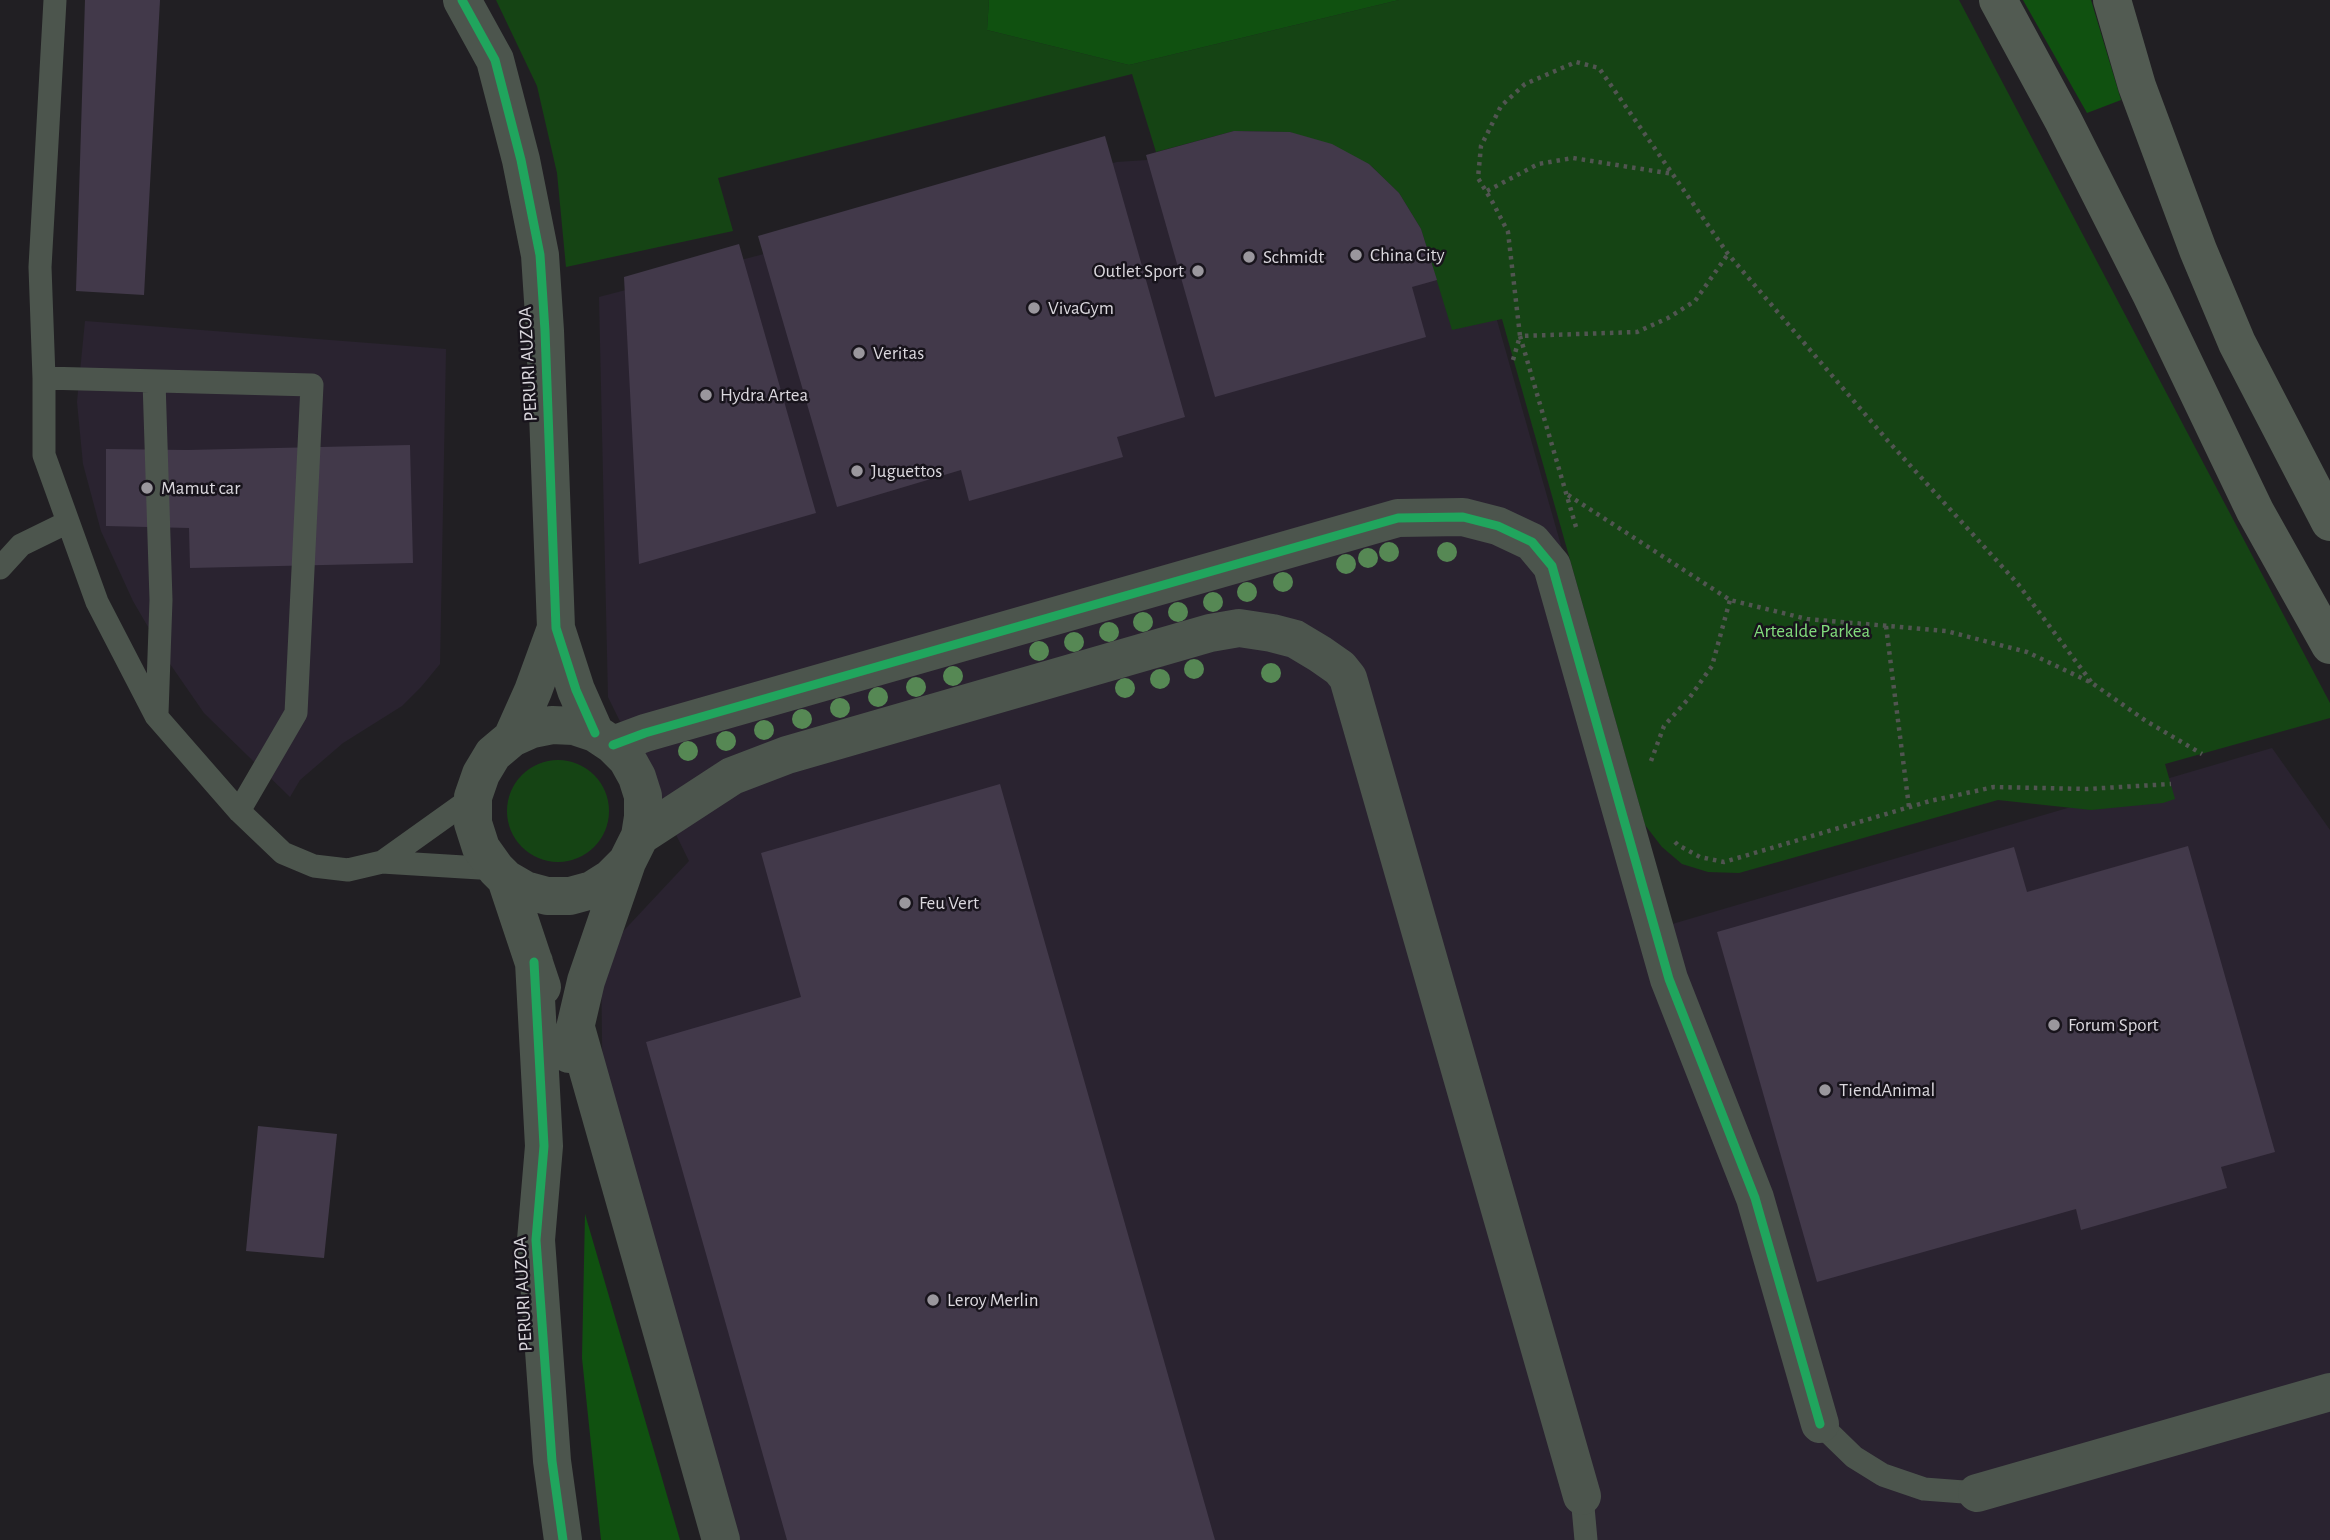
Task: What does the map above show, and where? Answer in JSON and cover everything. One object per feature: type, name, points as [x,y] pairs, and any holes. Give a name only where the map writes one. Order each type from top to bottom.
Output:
[{"type":"highway","points":[[1998,0],[2063,120],[2151,294],[2255,511],[2330,645]]},
{"type":"highway","points":[[2112,0],[2137,86],[2198,250],[2237,343],[2330,522]]},
{"type":"street","name":"PERURI AUZOA","points":[[462,0],[495,60],[521,160],[540,255],[556,628],[576,690],[604,739]]},
{"type":"street","points":[[604,739],[667,726],[1398,519],[1463,517],[1498,526],[1532,542],[1552,566],[1670,979],[1755,1198],[1820,1423]]},
{"type":"street","name":"PERURI AUZOA","points":[[512,738],[556,628]]},
{"type":"street","points":[[633,849],[643,806],[637,777],[627,760],[604,739],[575,726],[552,725],[531,729],[512,738],[494,754],[481,774],[474,797],[473,824],[481,848],[501,874],[525,890],[547,896],[570,896],[592,890],[611,878],[633,849],[732,776],[787,755],[1210,633],[1239,628],[1272,633],[1295,639],[1321,654],[1340,668],[1348,678],[1582,1496]]},
{"type":"street","name":"PERURI AUZOA","points":[[544,1146],[586,981],[633,849]]},
{"type":"street","name":"PERURI AUZOA","points":[[501,874],[550,1011],[560,1024],[576,1028]]},
{"type":"street","name":"PERURI AUZOA","points":[[534,962],[544,1146],[536,1240],[552,1461],[563,1540]]},
{"type":"street","name":"PERURI AUZOA","points":[[576,1028],[721,1540]]},
{"type":"street","points":[[1978,1493],[2330,1392]]},
{"type":"lane","points":[[55,0],[40,267],[44,455],[97,602],[156,716],[239,811],[283,853],[314,866],[348,870],[382,862],[501,874]]},
{"type":"lane","points":[[44,378],[312,385],[296,713],[239,811]]},
{"type":"lane","points":[[154,381],[161,600],[156,716]]},
{"type":"lane","points":[[0,568],[21,545],[68,522]]},
{"type":"lane","points":[[382,862],[474,797]]},
{"type":"lane","points":[[1820,1423],[1854,1457],[1883,1475],[1924,1489],[1978,1493]]},
{"type":"lane","points":[[1582,1496],[1586,1540]]},
{"type":"path","points":[[1578,534],[1520,336],[1508,232],[1478,177],[1481,146],[1501,106],[1525,84],[1576,62],[1599,68],[1728,254],[1888,441],[2018,584],[2092,683]]},
{"type":"path","points":[[1486,191],[1538,164],[1573,158],[1673,174]]},
{"type":"path","points":[[1520,336],[1637,332],[1668,318],[1695,301],[1728,254]]},
{"type":"path","points":[[1513,360],[1520,336]]},
{"type":"path","points":[[1566,494],[1730,600],[1807,619],[1946,631],[2027,652],[2092,683],[2146,721],[2202,754]]},
{"type":"path","points":[[1650,765],[1664,726],[1690,697],[1712,666],[1730,600]]},
{"type":"path","points":[[1886,626],[1909,807]]},
{"type":"path","points":[[1670,835],[1678,845],[1700,857],[1724,862],[1909,807],[1994,787],[2087,789],[2171,784]]},
{"type":"shaded area","points":[[1331,148],[1467,215],[1669,925],[2272,748],[2330,830],[2330,1540],[728,1540],[603,1118],[601,955],[689,861],[608,697],[599,297],[1117,162]]},
{"type":"shaded area","points":[[85,321],[446,349],[440,664],[402,706],[343,743],[300,780],[290,797],[204,713],[168,661],[133,601],[101,531],[83,464],[77,402]]},
{"type":"green space","name":"Artealde Parkea","points":[[496,0],[989,0],[987,30],[1129,65],[1399,0],[1959,0],[2330,703],[2330,718],[2165,764],[2175,799],[2163,803],[2091,810],[1998,800],[1739,873],[1708,872],[1682,864],[1662,847],[1645,825],[1502,319],[1452,330],[1421,229],[1399,193],[1369,164],[1290,132],[1234,131],[1156,152],[1132,74],[718,178],[733,231],[566,267],[557,173],[537,86]]},
{"type":"green space","points":[[989,0],[1399,0],[1129,65],[987,30]]},
{"type":"green space","points":[[2023,0],[2091,0],[2121,100],[2087,113]]},
{"type":"green space","points":[[558,760],[577,764],[594,775],[605,792],[609,811],[605,830],[594,847],[577,858],[558,862],[539,858],[522,847],[511,830],[507,811],[511,792],[522,775],[539,764]]},
{"type":"green space","points":[[585,1214],[680,1540],[601,1540],[582,1358]]},
{"type":"building","points":[[85,0],[160,0],[144,295],[76,291]]},
{"type":"building","points":[[1234,131],[1290,132],[1332,144],[1369,164],[1399,193],[1421,229],[1437,280],[1412,287],[1426,337],[1215,397],[1146,155]]},
{"type":"building","name":"VivaGym","points":[[1105,136],[1185,417],[1117,437],[1123,457],[969,501],[961,470],[837,507],[758,236]]},
{"type":"building","name":"Hydra Artea","points":[[739,244],[816,513],[639,564],[624,277]]},
{"type":"building","points":[[410,445],[413,563],[190,568],[189,528],[106,526],[106,449]]},
{"type":"building","name":"Leroy Merlin","points":[[1000,784],[1215,1540],[787,1540],[646,1042],[801,997],[761,853]]},
{"type":"building","name":"Forum Sport","points":[[2188,846],[2275,1152],[2221,1167],[2227,1188],[2081,1230],[2076,1209],[1817,1282],[1717,932],[2014,847],[2027,892]]},
{"type":"building","points":[[258,1126],[337,1134],[324,1258],[246,1251]]},
{"type":"cycle path","points":[[462,0],[495,60],[521,160],[540,255],[556,628],[576,690],[595,733]]},
{"type":"cycle path","points":[[613,745],[645,733],[1398,518],[1463,517],[1498,526],[1532,542],[1552,566],[1669,979],[1755,1198],[1820,1424]]},
{"type":"cycle path","points":[[534,962],[544,1146],[536,1240],[552,1461],[563,1540]]},
{"type":"place","name":"China City","points":[[1356,255]]},
{"type":"place","name":"Schmidt","points":[[1249,257]]},
{"type":"place","name":"Outlet Sport","points":[[1198,271]]},
{"type":"place","name":"VivaGym","points":[[1034,308]]},
{"type":"place","name":"Veritas","points":[[859,353]]},
{"type":"place","name":"Hydra Artea","points":[[706,395]]},
{"type":"place","name":"Juguettos","points":[[857,471]]},
{"type":"place","name":"Mamut car","points":[[147,488]]},
{"type":"place","name":"Feu Vert","points":[[905,903]]},
{"type":"place","name":"Forum Sport","points":[[2054,1025]]},
{"type":"place","name":"TiendAnimal","points":[[1825,1090]]},
{"type":"place","name":"Leroy Merlin","points":[[933,1300]]}]
